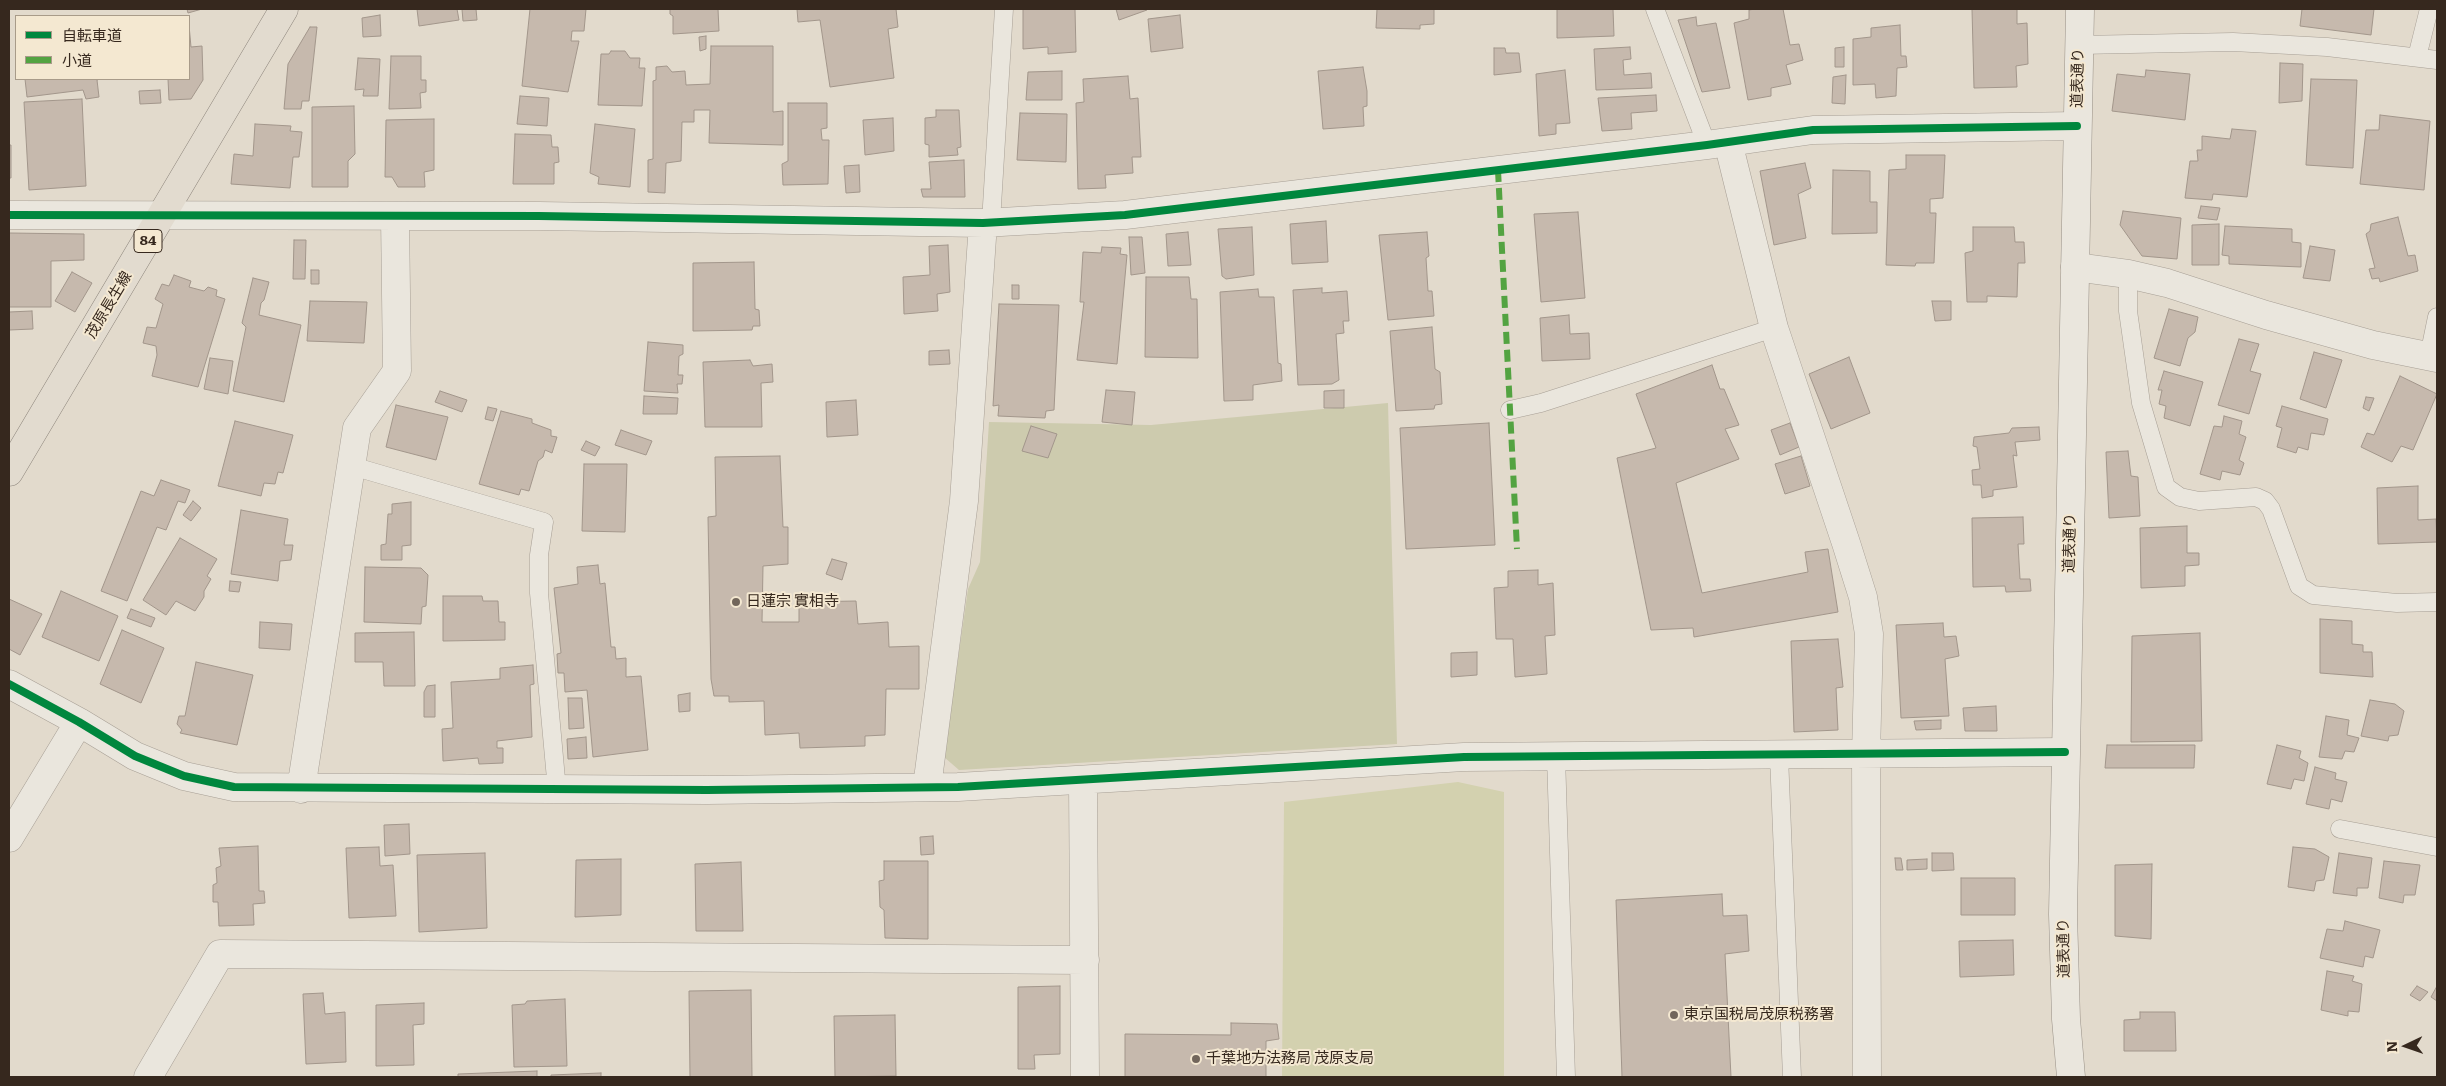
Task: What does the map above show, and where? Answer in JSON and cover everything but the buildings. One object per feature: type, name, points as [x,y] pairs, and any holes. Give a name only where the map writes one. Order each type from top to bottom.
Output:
[{"type":"main road","name":"茂原長生線","points":[[9,472],[164,214],[284,9]]},
{"type":"street","name":"道表通り","points":[[2071,1077],[2064,966],[2065,752],[2080,9]]},
{"type":"street","points":[[9,215],[164,214],[987,223],[1125,215],[1813,130],[2077,126]]},
{"type":"street","points":[[1718,143],[1774,328],[1814,444],[1863,597],[1869,634],[1866,755],[1867,1077]]},
{"type":"street","points":[[301,789],[357,428],[397,370],[395,216]]},
{"type":"street","points":[[927,787],[964,501],[987,223]]},
{"type":"street","points":[[2075,266],[2128,274],[2373,345],[2433,357]]},
{"type":"street","points":[[9,684],[79,722],[135,756],[184,776],[234,787],[557,790],[927,787],[1083,781],[1464,757],[1779,756],[2065,752]]},
{"type":"street","points":[[9,838],[79,722]]},
{"type":"street","points":[[1083,781],[1085,1077]]},
{"type":"street","points":[[148,1077],[220,954],[1085,960]]},
{"type":"lane","points":[[987,223],[1004,9]]},
{"type":"lane","points":[[1655,9],[1718,143]]},
{"type":"lane","points":[[2417,58],[2429,9]]},
{"type":"lane","points":[[2079,45],[2233,42],[2327,47],[2437,60]]},
{"type":"lane","points":[[2128,274],[2128,311],[2141,403],[2166,487],[2180,497],[2198,501],[2256,497],[2265,501],[2271,508],[2299,586],[2313,596],[2397,604],[2437,602]]},
{"type":"lane","points":[[2433,357],[2437,316]]},
{"type":"lane","points":[[1510,410],[1542,403],[1774,328]]},
{"type":"lane","points":[[352,466],[544,522],[539,555],[539,593],[557,790]]},
{"type":"lane","points":[[1556,756],[1566,1077]]},
{"type":"lane","points":[[1779,756],[1792,1077]]},
{"type":"lane","points":[[2340,829],[2437,847]]},
{"type":"shaded area","points":[[1388,403],[1397,744],[959,770],[944,757],[968,589],[980,562],[989,422],[1151,425]]},
{"type":"shaded area","points":[[1458,782],[1504,792],[1504,1077],[1282,1077],[1284,802]]},
{"type":"marked path","points":[[1498,170],[1517,549]]},
{"type":"cycle path","points":[[9,215],[539,216],[983,223],[1125,215],[1707,145],[1813,130],[2077,126]]},
{"type":"cycle path","points":[[9,684],[79,722],[135,756],[184,776],[234,787],[707,790],[958,787],[1464,757],[2065,752]]},
{"type":"place","name":"日蓮宗 實相寺","points":[[736,602]]},
{"type":"place","name":"東京国税局茂原税務署","points":[[1674,1015]]},
{"type":"place","name":"千葉地方法務局 茂原支局","points":[[1196,1059]]}]
